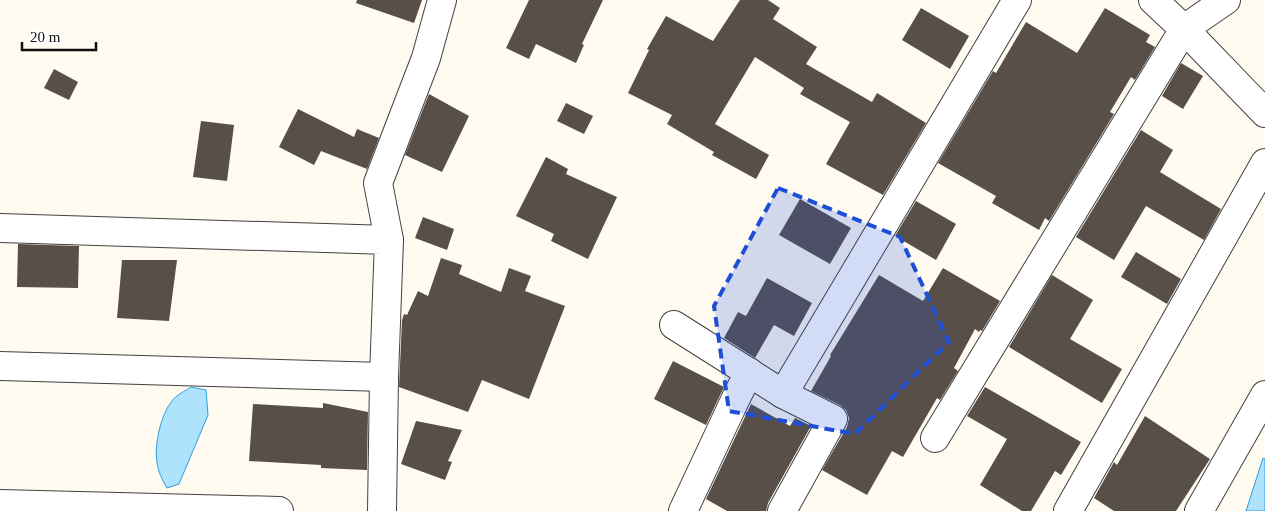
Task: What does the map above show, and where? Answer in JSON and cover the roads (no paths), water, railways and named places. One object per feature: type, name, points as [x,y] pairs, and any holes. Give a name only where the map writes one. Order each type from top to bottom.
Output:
[{"type":"street","points":[[382,511],[389,240],[378,183],[426,58],[442,0]]},
{"type":"street","points":[[783,394],[1017,0]]},
{"type":"street","points":[[1153,0],[1184,29],[1265,113]]},
{"type":"street","points":[[935,438],[1184,29],[1226,0]]},
{"type":"street","points":[[1068,511],[1265,163]]},
{"type":"street","points":[[0,228],[389,240]]},
{"type":"street","points":[[674,325],[783,394],[834,419],[782,511]]},
{"type":"street","points":[[0,366],[384,377]]},
{"type":"street","points":[[683,511],[750,372]]},
{"type":"street","points":[[1199,511],[1265,395]]},
{"type":"street","points":[[0,504],[279,511]]},
{"type":"water","points":[[191,387],[206,390],[208,415],[179,484],[167,488],[159,472],[156,455],[159,430],[172,401]]},
{"type":"water","points":[[1263,458],[1265,459],[1265,511],[1246,511]]}]
